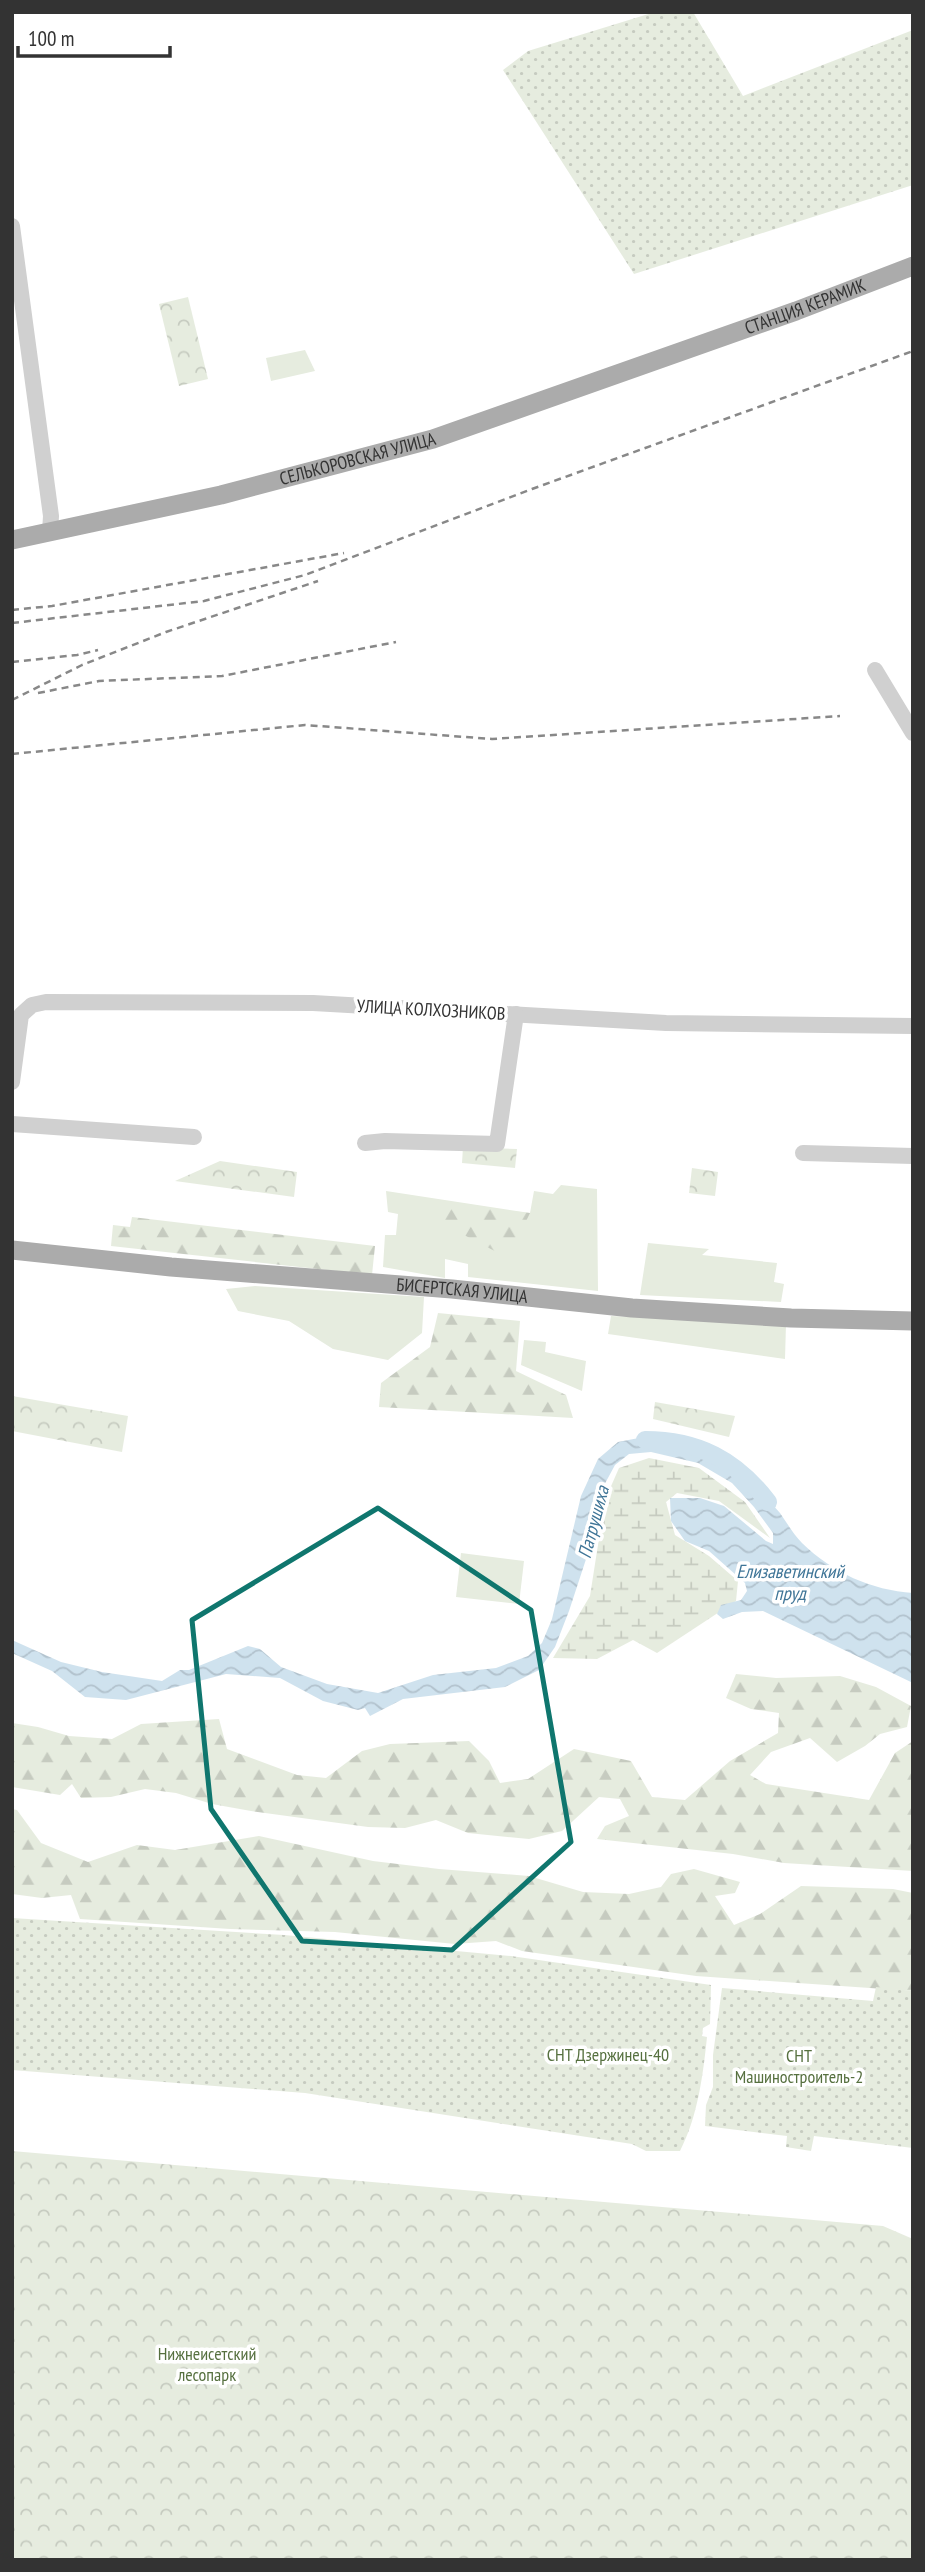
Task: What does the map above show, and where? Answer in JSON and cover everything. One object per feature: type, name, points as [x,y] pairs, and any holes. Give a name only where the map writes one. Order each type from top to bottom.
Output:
[{"type":"main road","name":"СТАНЦИЯ КЕРАМИК","points":[[695,346],[913,266]]},
{"type":"main road","name":"СЕЛЬКОРОВСКАЯ УЛИЦА","points":[[12,540],[221,495],[433,439],[695,346]]},
{"type":"main road","name":"БИСЕРТСКАЯ УЛИЦА","points":[[12,1250],[171,1267],[452,1289],[629,1308],[791,1318],[913,1321]]},
{"type":"street","points":[[12,226],[51,516],[50,533]]},
{"type":"street","points":[[875,670],[913,733]]},
{"type":"street","name":"УЛИЦА КОЛХОЗНИКОВ","points":[[12,1082],[21,1015],[32,1005],[46,1002],[313,1003],[666,1023],[913,1026]]},
{"type":"street","points":[[365,1143],[385,1141],[497,1144],[516,1014]]},
{"type":"street","points":[[12,1124],[194,1137]]},
{"type":"street","points":[[803,1153],[913,1156]]},
{"type":"highlighted area","points":[[378,1508],[531,1610],[571,1842],[452,1950],[302,1941],[211,1809],[192,1620]]},
{"type":"green space","points":[[655,12],[693,12],[743,96],[913,30],[913,185],[634,274],[503,70],[528,51]]},
{"type":"green space","points":[[188,297],[208,379],[179,386],[159,304]]},
{"type":"green space","points":[[305,350],[315,371],[271,381],[266,358]]},
{"type":"green space","points":[[463,1147],[517,1149],[515,1168],[462,1163]]},
{"type":"green space","points":[[220,1161],[297,1172],[294,1197],[175,1181]]},
{"type":"green space","points":[[692,1168],[718,1172],[715,1196],[689,1193]]},
{"type":"green space","points":[[561,1185],[597,1189],[598,1291],[468,1277],[468,1264],[445,1259],[445,1278],[383,1267],[385,1235],[396,1235],[398,1214],[388,1212],[386,1191],[530,1213],[534,1191],[553,1194]]},
{"type":"green space","points":[[441,1204],[530,1213],[508,1258],[445,1225]]},
{"type":"green space","points":[[132,1217],[375,1246],[372,1275],[111,1246],[113,1225],[130,1227]]},
{"type":"green space","points":[[648,1243],[709,1249],[702,1255],[777,1263],[774,1282],[784,1284],[781,1302],[640,1295]]},
{"type":"green space","points":[[255,1286],[424,1297],[422,1333],[388,1360],[333,1349],[289,1321],[238,1311],[226,1289]]},
{"type":"green space","points":[[438,1313],[520,1321],[516,1371],[566,1395],[573,1418],[379,1407],[381,1383],[430,1347]]},
{"type":"green space","points":[[611,1316],[786,1324],[785,1359],[608,1334]]},
{"type":"green space","points":[[524,1340],[546,1342],[545,1352],[586,1361],[582,1391],[521,1365]]},
{"type":"green space","points":[[12,1396],[128,1416],[122,1452],[12,1431]]},
{"type":"green space","points":[[655,1402],[735,1416],[729,1437],[653,1419]]},
{"type":"green space","points":[[649,1458],[699,1468],[745,1502],[770,1538],[719,1501],[677,1493],[666,1502],[675,1535],[709,1556],[738,1581],[736,1601],[657,1653],[633,1640],[597,1659],[553,1658],[590,1596],[605,1500],[619,1468]]},
{"type":"green space","points":[[461,1553],[524,1561],[519,1604],[456,1597]]},
{"type":"green space","points":[[736,1674],[776,1678],[840,1676],[876,1687],[911,1706],[907,1727],[880,1734],[837,1762],[810,1738],[771,1752],[750,1775],[766,1784],[869,1800],[895,1753],[913,1741],[913,1871],[784,1863],[733,1854],[597,1839],[605,1826],[629,1816],[620,1799],[599,1797],[562,1831],[529,1839],[468,1833],[436,1820],[405,1828],[368,1827],[251,1811],[212,1804],[176,1793],[145,1789],[111,1797],[81,1798],[72,1784],[60,1795],[12,1787],[12,1723],[69,1736],[112,1739],[141,1724],[219,1719],[227,1749],[297,1775],[326,1778],[362,1751],[390,1744],[469,1741],[489,1761],[500,1783],[528,1779],[574,1749],[631,1761],[652,1797],[685,1800],[730,1761],[778,1733],[779,1713],[751,1709],[726,1698]]},
{"type":"green space","points":[[12,1809],[17,1810],[41,1843],[88,1862],[137,1845],[175,1850],[259,1836],[373,1861],[529,1876],[583,1892],[629,1894],[661,1887],[671,1874],[694,1869],[740,1882],[735,1893],[715,1896],[734,1925],[760,1914],[801,1886],[893,1889],[913,1893],[913,1991],[696,1976],[522,1951],[496,1941],[455,1944],[335,1932],[230,1929],[80,1919],[71,1895],[42,1898],[12,1894]]},
{"type":"green space","name":"СНТ Дзержинец-40","points":[[12,1918],[284,1935],[511,1956],[711,1985],[710,2024],[703,2028],[702,2036],[707,2037],[695,2110],[680,2151],[646,2151],[632,2144],[305,2093],[12,2070]]},
{"type":"green space","name":"СНТ Машиностроитель-2","points":[[876,1987],[913,1991],[913,2148],[814,2136],[811,2151],[786,2147],[787,2136],[705,2126],[706,2105],[713,2087],[713,2055],[722,1988],[873,2001]]},
{"type":"green space","name":"Нижнеисетский лесопарк","points":[[12,2151],[883,2226],[913,2239],[913,2560],[12,2560]]},
{"type":"water","name":"Елизаветинский пруд","points":[[644,1437],[695,1447],[721,1458],[757,1488],[780,1513],[799,1540],[814,1554],[840,1571],[868,1584],[913,1593],[913,1683],[763,1611],[742,1612],[723,1619],[717,1614],[721,1605],[741,1600],[747,1591],[745,1583],[709,1551],[685,1541],[671,1521],[670,1498],[700,1498],[724,1506],[773,1544],[773,1533],[732,1483],[698,1463],[651,1452],[629,1454],[615,1465],[602,1489],[590,1547],[555,1647],[539,1670],[505,1687],[403,1699],[370,1716],[365,1708],[358,1710],[323,1701],[280,1678],[226,1674],[126,1700],[85,1697],[52,1671],[12,1653],[12,1640],[61,1662],[102,1672],[162,1681],[180,1670],[189,1670],[248,1646],[260,1649],[281,1667],[327,1684],[378,1693],[433,1675],[496,1668],[528,1656],[542,1643],[552,1619],[581,1496],[598,1459],[618,1442]]},
{"type":"waterway","name":"Патрушиха","points":[[645,1440],[682,1444],[714,1455],[743,1475],[768,1502]]},
{"type":"railway","points":[[12,623],[204,601],[305,575],[532,489],[913,351]]},
{"type":"railway","points":[[12,610],[52,606],[344,553]]},
{"type":"railway","points":[[12,700],[82,665],[166,632],[318,581]]},
{"type":"railway","points":[[38,693],[99,681],[222,676],[396,642]]},
{"type":"railway","points":[[12,662],[98,650]]},
{"type":"railway","points":[[12,754],[305,725],[492,739],[840,716]]}]
